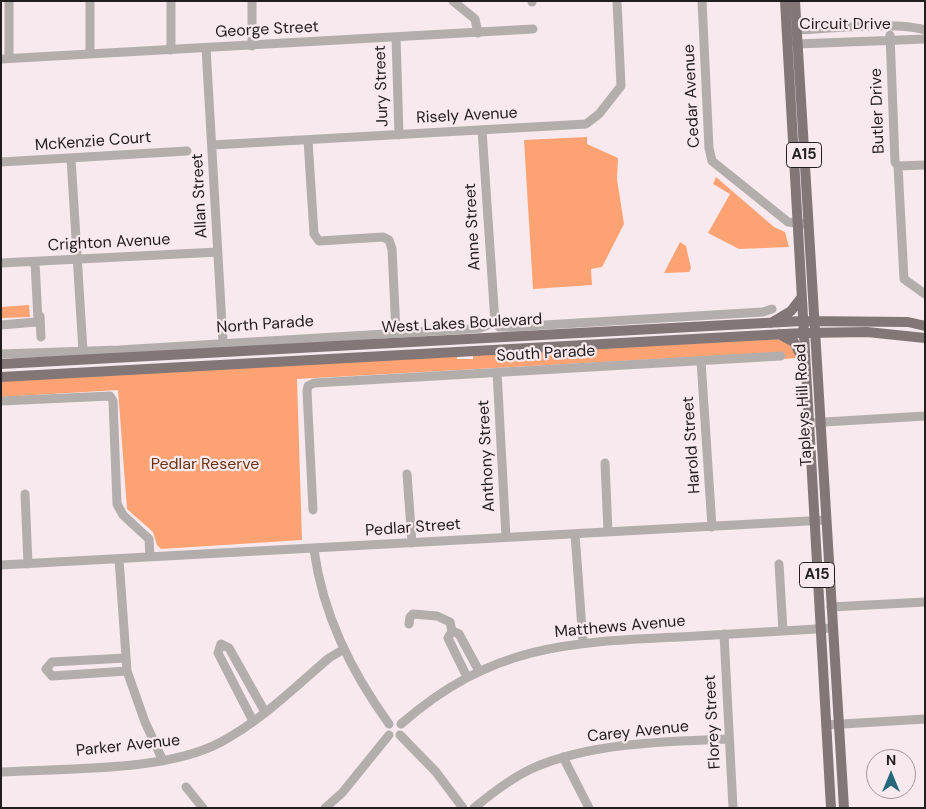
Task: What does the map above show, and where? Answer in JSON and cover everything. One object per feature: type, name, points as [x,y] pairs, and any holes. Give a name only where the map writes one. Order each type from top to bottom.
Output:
[{"type":"main road","name":"Tapleys Hill Road","points":[[785,1],[831,808]]},
{"type":"main road","name":"Tapleys Hill Road","points":[[795,1],[844,808]]},
{"type":"main road","points":[[770,323],[791,311],[801,298]]},
{"type":"main road","name":"West Lakes Boulevard","points":[[1,364],[802,321],[908,322],[925,326]]},
{"type":"main road","name":"West Lakes Boulevard","points":[[1,377],[815,332],[867,332],[925,338]]},
{"type":"main road","points":[[778,334],[794,342],[800,351],[805,367]]},
{"type":"street","points":[[5,58],[8,1]]},
{"type":"street","points":[[90,1],[90,54]]},
{"type":"street","points":[[171,1],[171,50]]},
{"type":"street","points":[[252,1],[252,46]]},
{"type":"street","points":[[453,1],[474,19],[478,33]]},
{"type":"street","name":"Risely Avenue","points":[[212,145],[580,125],[592,122],[621,86],[617,1]]},
{"type":"street","name":"Cedar Avenue","points":[[702,1],[709,148],[712,160],[788,222],[809,224]]},
{"type":"street","name":"Circuit Drive","points":[[925,30],[890,27],[796,30],[787,37],[797,44],[925,39]]},
{"type":"street","name":"Butler Drive","points":[[890,27],[895,162],[898,166],[925,165]]},
{"type":"street","name":"George Street","points":[[5,58],[252,46],[534,29]]},
{"type":"street","name":"Jury Street","points":[[396,37],[398,135]]},
{"type":"street","name":"Allan Street","points":[[206,48],[223,342]]},
{"type":"street","name":"Anne Street","points":[[482,130],[495,322]]},
{"type":"street","points":[[308,140],[314,234],[319,241],[383,237],[389,240],[392,249],[396,332]]},
{"type":"street","name":"McKenzie Court","points":[[1,162],[187,151]]},
{"type":"street","points":[[72,158],[83,352]]},
{"type":"street","points":[[898,166],[904,280],[925,294]]},
{"type":"street","name":"Crighton Avenue","points":[[1,264],[218,252]]},
{"type":"street","points":[[36,262],[41,337]]},
{"type":"street","name":"North Parade","points":[[1,354],[83,352],[223,342],[480,328],[495,322],[499,327],[526,326],[763,312],[772,309]]},
{"type":"street","points":[[712,315],[720,325]]},
{"type":"street","points":[[1,324],[36,322],[40,316]]},
{"type":"street","points":[[526,326],[536,335]]},
{"type":"street","name":"South Parade","points":[[313,510],[306,391],[308,386],[314,383],[780,356]]},
{"type":"street","name":"Harold Street","points":[[701,360],[712,527]]},
{"type":"street","name":"Anthony Street","points":[[497,372],[506,537]]},
{"type":"street","points":[[1,401],[110,396],[113,401],[117,504],[123,515],[149,539],[150,557]]},
{"type":"street","points":[[808,422],[925,416]]},
{"type":"street","points":[[605,463],[608,532]]},
{"type":"street","points":[[407,474],[412,543]]},
{"type":"street","points":[[25,494],[28,564]]},
{"type":"street","name":"Pedlar Street","points":[[1,565],[314,550],[506,537],[826,520]]},
{"type":"street","points":[[576,534],[583,642]]},
{"type":"street","points":[[314,550],[318,578],[328,613],[367,694],[389,724]]},
{"type":"street","points":[[119,559],[127,671],[145,722],[164,761]]},
{"type":"street","points":[[779,564],[783,631]]},
{"type":"street","points":[[832,607],[925,602]]},
{"type":"street","points":[[409,624],[410,617],[413,614],[437,616],[450,622],[452,631],[448,638],[467,677]]},
{"type":"street","name":"Matthews Avenue","points":[[400,724],[433,698],[467,677],[532,651],[583,642],[833,628]]},
{"type":"street","points":[[452,631],[459,634],[479,671]]},
{"type":"street","name":"Florey Street","points":[[724,634],[733,808]]},
{"type":"street","points":[[253,721],[218,653],[221,644],[229,648],[265,712]]},
{"type":"street","name":"Parker Avenue","points":[[1,772],[164,761],[200,752],[220,743],[253,721],[328,658],[344,649]]},
{"type":"street","points":[[126,658],[52,662],[46,669],[52,676],[127,671]]},
{"type":"street","points":[[826,725],[925,719]]},
{"type":"street","points":[[394,721],[400,724],[402,728],[400,735],[394,737],[389,735],[386,730],[389,724],[394,721]]},
{"type":"street","points":[[325,808],[342,793],[389,735]]},
{"type":"street","points":[[400,735],[436,772],[463,808]]},
{"type":"street","name":"Carey Avenue","points":[[474,808],[500,786],[531,769],[563,757],[607,747],[729,739]]},
{"type":"street","points":[[563,757],[589,808]]},
{"type":"street","points":[[186,787],[203,808]]},
{"type":"green space","points":[[587,137],[587,144],[618,158],[617,179],[624,224],[602,267],[591,269],[592,285],[533,289],[524,140]]},
{"type":"green space","points":[[716,177],[774,227],[785,232],[789,247],[739,249],[708,233],[730,194],[713,184]]},
{"type":"green space","points":[[680,242],[686,246],[691,268],[689,272],[664,273]]},
{"type":"green space","points":[[29,305],[30,317],[1,318],[1,307]]},
{"type":"green space","name":"Pedlar Reserve","points":[[777,339],[789,343],[797,358],[783,359],[782,352],[297,379],[302,540],[161,549],[157,545],[153,532],[127,509],[118,390],[1,397],[1,381],[457,356],[457,359],[473,359],[473,355]]}]
